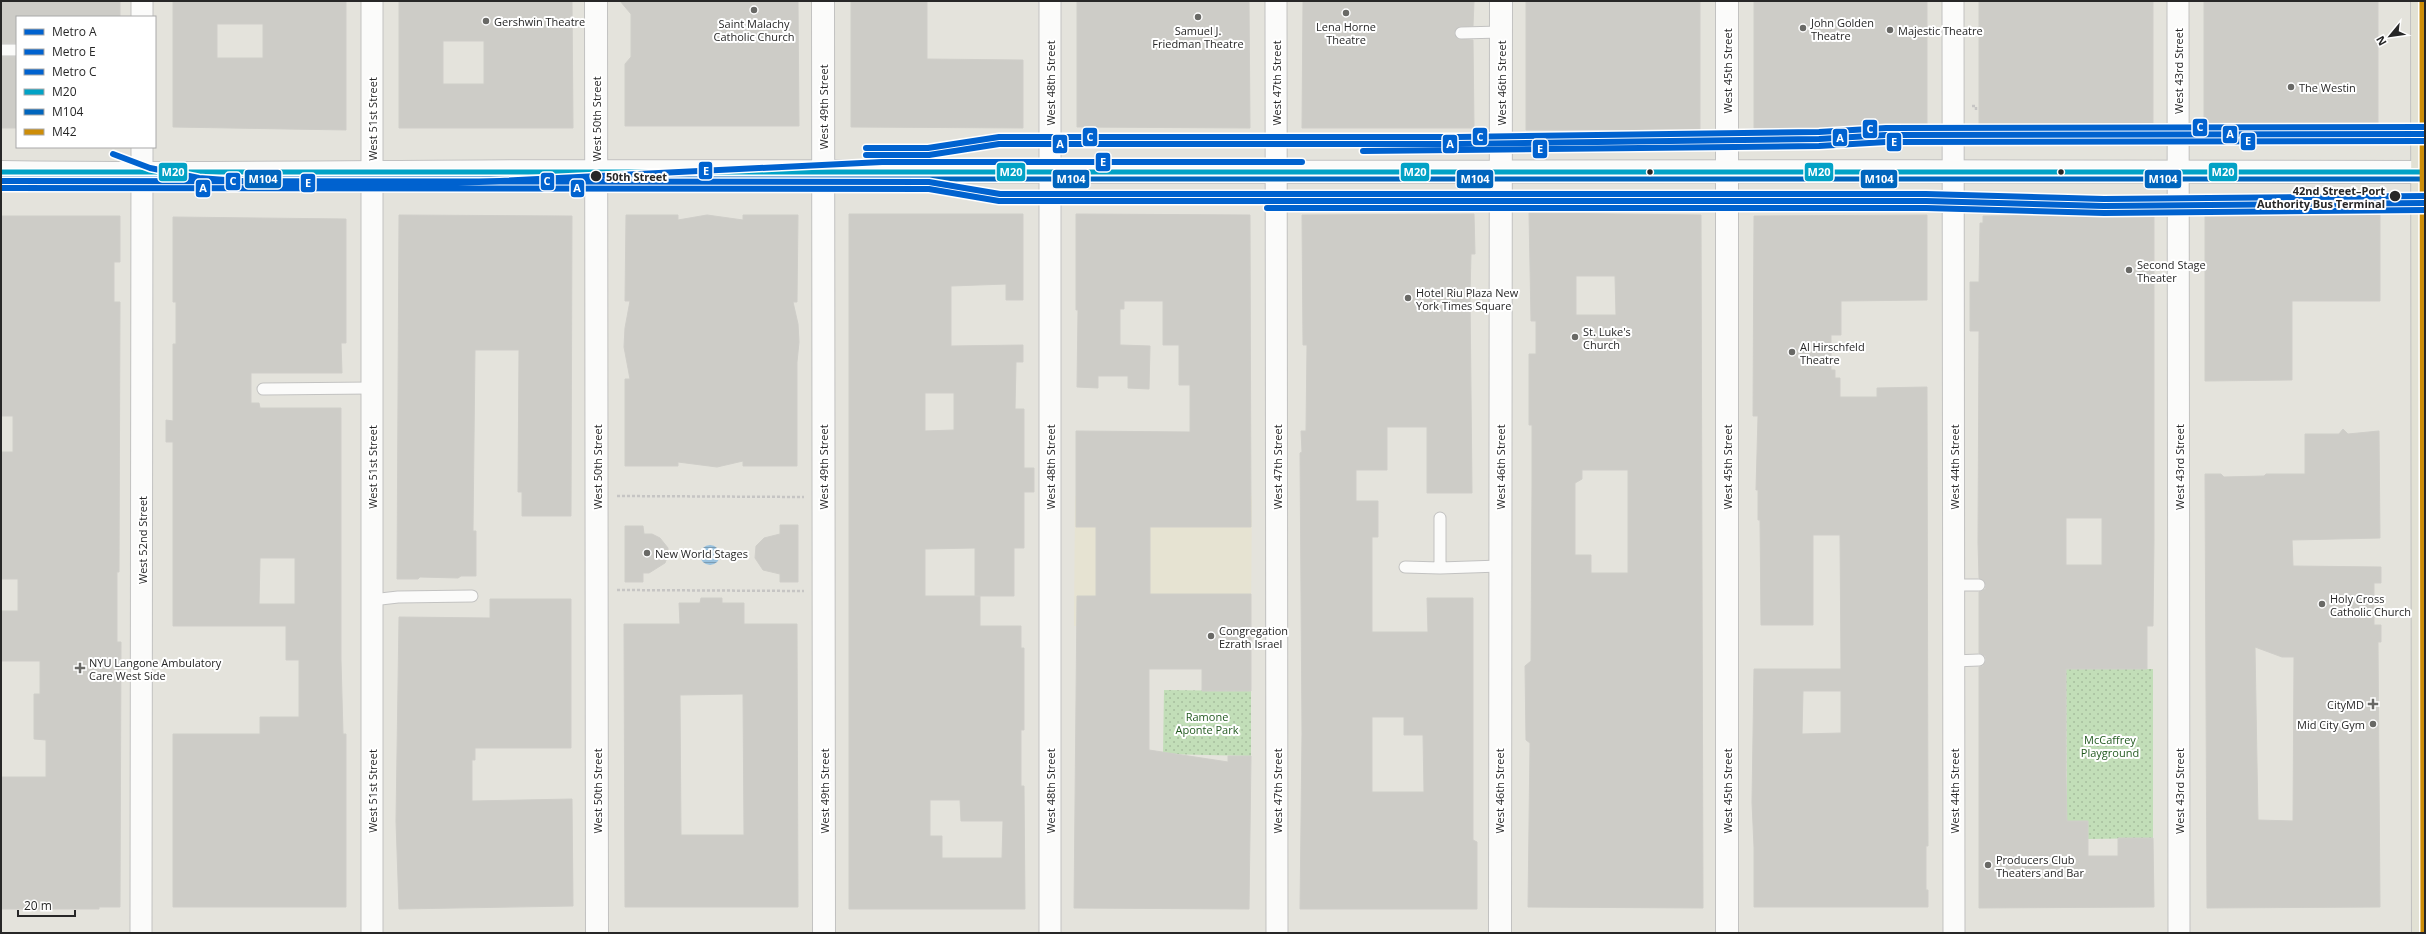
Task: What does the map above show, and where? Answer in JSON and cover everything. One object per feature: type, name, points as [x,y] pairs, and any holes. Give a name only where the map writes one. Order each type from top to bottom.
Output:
[{"type":"main road","name":"West 50th Street","points":[[596,1],[597,933]]},
{"type":"main road","name":"West 49th Street","points":[[823,1],[824,933]]},
{"type":"main road","name":"West 46th Street","points":[[1500,933],[1501,1]]},
{"type":"main road","name":"West 45th Street","points":[[1727,1],[1728,933]]},
{"type":"main road","points":[[2422,1],[2424,172],[2423,933]]},
{"type":"main road","points":[[1,172],[142,174],[372,171],[823,173],[1050,171],[2424,172]]},
{"type":"street","points":[[142,1],[142,16]]},
{"type":"street","name":"West 51st Street","points":[[372,1],[372,933]]},
{"type":"street","name":"West 48th Street","points":[[1050,1],[1050,933]]},
{"type":"street","name":"West 47th Street","points":[[1276,1],[1277,933]]},
{"type":"street","name":"West 44th Street","points":[[1954,1],[1954,933]]},
{"type":"street","name":"West 43rd Street","points":[[2178,1],[2179,933]]},
{"type":"street","name":"West 52nd Street","points":[[141,933],[142,148]]},
{"type":"lane","points":[[1461,33],[1501,32]]},
{"type":"lane","points":[[1,50],[16,50]]},
{"type":"lane","points":[[263,389],[372,388]]},
{"type":"lane","points":[[1440,518],[1440,568]]},
{"type":"lane","points":[[1406,567],[1440,568],[1500,566]]},
{"type":"lane","points":[[1954,585],[1979,585]]},
{"type":"lane","points":[[372,600],[398,597],[472,596]]},
{"type":"lane","points":[[1954,661],[1980,660]]},
{"type":"path","points":[[1972,106],[1976,106],[1976,111]]},
{"type":"path","points":[[597,496],[823,498]]},
{"type":"path","points":[[596,590],[823,591]]},
{"type":"shaded area","points":[[1075,496],[1252,496],[1251,626],[1074,626]]},
{"type":"green space","name":"McCaffrey Playground","points":[[2066,669],[2153,669],[2153,838],[2088,839],[2088,821],[2067,821]]},
{"type":"green space","name":"Ramone Aponte Park","points":[[1164,690],[1251,691],[1251,756],[1163,754]]},
{"type":"water","points":[[710,545],[717,548],[720,555],[717,562],[710,565],[703,562],[700,555],[703,548]]},
{"type":"building","points":[[1,1],[120,1],[120,16],[16,16],[16,43],[1,43]]},
{"type":"building","points":[[173,1],[346,1],[346,130],[173,127]],"holes":[[[217,24],[263,24],[263,58],[217,58]]]},
{"type":"building","points":[[399,1],[572,1],[573,128],[399,128]],"holes":[[[443,41],[484,41],[484,84],[443,84]]]},
{"type":"building","points":[[620,1],[798,1],[799,126],[625,126],[625,64],[631,57],[631,14]]},
{"type":"building","points":[[851,1],[927,1],[927,59],[1023,60],[1023,128],[851,127]]},
{"type":"building","points":[[1077,1],[1249,1],[1250,128],[1077,127]]},
{"type":"building","points":[[1303,1],[1474,1],[1473,26],[1458,27],[1454,33],[1458,39],[1473,40],[1474,128],[1302,128]]},
{"type":"building","points":[[1526,1],[1700,1],[1700,130],[1526,130]]},
{"type":"building","points":[[1754,1],[1927,1],[1927,128],[1754,128]]},
{"type":"building","points":[[1979,1],[2153,1],[2153,128],[1979,128]]},
{"type":"building","name":"The Westin","points":[[2204,1],[2378,1],[2378,127],[2204,126]]},
{"type":"building","points":[[1,57],[16,57],[16,128],[1,128]]},
{"type":"building","points":[[1529,213],[1701,215],[1703,908],[1528,907],[1530,743],[1526,740],[1525,666],[1531,661],[1532,425],[1529,425],[1529,354],[1536,354],[1536,321],[1531,321]],"holes":[[[1576,276],[1615,276],[1616,315],[1576,315]],[[1582,470],[1628,470],[1628,573],[1591,573],[1591,555],[1575,555],[1575,483],[1582,479]]]},
{"type":"building","points":[[849,214],[1023,214],[1023,300],[1006,300],[1006,284],[951,286],[951,346],[1023,345],[1023,362],[1016,362],[1015,409],[1024,409],[1024,468],[1034,468],[1034,492],[1024,492],[1024,548],[1014,548],[1014,596],[980,596],[980,626],[1021,626],[1021,648],[1024,648],[1024,730],[1021,730],[1021,786],[1024,786],[1025,909],[849,909]],"holes":[[[925,393],[954,393],[954,430],[925,431]],[[975,548],[975,596],[925,596],[925,549]],[[930,800],[960,800],[961,821],[1003,821],[1002,858],[942,858],[942,836],[930,836]]]},
{"type":"building","points":[[1076,214],[1250,215],[1251,527],[1150,527],[1150,594],[1251,594],[1251,691],[1202,691],[1202,669],[1149,669],[1149,750],[1228,762],[1228,756],[1251,756],[1249,909],[1074,908],[1077,596],[1096,596],[1096,527],[1076,527],[1076,431],[1190,432],[1190,385],[1179,385],[1179,345],[1163,345],[1163,301],[1124,301],[1124,309],[1120,309],[1120,345],[1150,346],[1149,389],[1128,388],[1128,376],[1098,376],[1098,388],[1077,387],[1078,310],[1076,310]]},
{"type":"building","points":[[1474,214],[1475,254],[1471,254],[1470,294],[1472,493],[1427,493],[1427,427],[1387,427],[1387,470],[1356,470],[1356,501],[1378,501],[1378,537],[1372,537],[1372,632],[1428,632],[1427,598],[1473,598],[1473,840],[1477,842],[1477,909],[1300,909],[1302,734],[1300,453],[1302,452],[1301,431],[1306,431],[1307,345],[1303,345],[1302,215]],"holes":[[[1372,717],[1404,717],[1404,735],[1423,735],[1424,792],[1372,792]]]},
{"type":"building","points":[[2154,214],[2153,626],[2147,626],[2147,669],[2066,669],[2066,778],[2067,821],[2088,821],[2088,856],[2118,856],[2118,838],[2153,838],[2154,907],[1979,908],[1979,667],[1983,666],[1986,660],[1985,656],[1979,653],[1979,592],[1985,589],[1986,585],[1979,578],[1979,331],[1970,331],[1970,282],[1979,282],[1980,223],[1983,223],[1983,216]],"holes":[[[2066,518],[2102,518],[2102,565],[2066,565]]]},
{"type":"building","points":[[2205,214],[2380,214],[2380,301],[2292,301],[2292,380],[2205,381]]},
{"type":"building","points":[[399,215],[572,216],[571,516],[522,516],[522,492],[518,492],[519,350],[475,350],[473,531],[476,531],[476,576],[461,576],[458,578],[420,577],[418,579],[397,579]]},
{"type":"building","points":[[626,215],[678,215],[678,220],[707,215],[743,220],[743,215],[798,215],[797,302],[793,302],[798,324],[799,342],[797,362],[797,466],[743,466],[743,461],[717,467],[678,462],[678,466],[625,466],[625,379],[630,379],[624,347],[625,328],[630,301],[625,301]]},
{"type":"building","points":[[1927,215],[1927,300],[1841,301],[1841,335],[1831,335],[1831,370],[1835,370],[1835,378],[1840,378],[1840,397],[1877,397],[1877,388],[1927,387],[1928,846],[1926,846],[1926,890],[1928,890],[1928,907],[1754,907],[1752,802],[1754,669],[1841,669],[1840,535],[1813,535],[1813,625],[1761,625],[1760,520],[1758,520],[1758,490],[1756,490],[1758,416],[1753,416],[1754,216]],"holes":[[[1803,691],[1841,691],[1841,733],[1802,734]]]},
{"type":"building","points":[[1,216],[120,216],[120,262],[114,262],[114,302],[120,302],[119,572],[117,572],[117,642],[121,642],[120,907],[99,907],[99,909],[1,909],[1,777],[46,777],[46,740],[34,739],[34,694],[40,694],[40,661],[1,661],[1,611],[18,611],[18,579],[1,579],[1,452],[13,452],[13,416],[1,416]]},
{"type":"building","points":[[173,217],[346,219],[346,343],[341,343],[342,373],[251,373],[251,403],[259,403],[260,408],[341,408],[341,660],[343,734],[346,734],[346,907],[173,907],[173,734],[260,734],[260,717],[299,717],[299,660],[286,660],[286,626],[173,626],[173,442],[166,442],[166,420],[173,421],[173,344],[176,344],[176,302],[173,302]],"holes":[[[260,558],[295,558],[295,604],[259,604]]]},
{"type":"building","points":[[2343,429],[2348,434],[2379,431],[2380,538],[2292,540],[2293,566],[2381,567],[2381,583],[2374,583],[2374,625],[2381,625],[2381,642],[2378,642],[2380,907],[2207,908],[2205,474],[2221,474],[2224,477],[2264,476],[2266,474],[2305,474],[2305,434],[2339,434]],"holes":[[[2255,647],[2282,657],[2294,657],[2293,821],[2258,820]]]},
{"type":"building","points":[[780,525],[798,525],[798,582],[780,582],[780,574],[763,570],[755,558],[756,546],[764,538],[780,534]]},
{"type":"building","name":"New World Stages","points":[[625,526],[643,526],[644,534],[652,534],[660,538],[668,548],[668,555],[665,563],[649,573],[643,573],[643,582],[625,582]]},
{"type":"building","points":[[701,598],[722,598],[722,603],[744,603],[744,624],[797,624],[798,907],[625,907],[624,624],[680,624],[679,603],[700,603]],"holes":[[[743,694],[744,835],[681,835],[680,695]]]},
{"type":"building","points":[[490,599],[571,599],[571,748],[475,748],[475,760],[472,760],[472,801],[572,799],[573,906],[399,909],[396,821],[399,617],[490,618]]},
{"type":"metro line","name":"C","points":[[866,148],[928,148],[999,137],[1457,137],[1819,132],[1886,128],[2425,127]]},
{"type":"metro line","name":"A","points":[[866,155],[929,155],[999,144],[1457,144],[1819,139],[1886,135],[2425,134]]},
{"type":"metro line","name":"E","points":[[1363,151],[1819,146],[1886,142],[2425,141]]},
{"type":"metro line","name":"E","points":[[113,154],[150,168],[199,178],[266,183],[458,183],[882,162],[1302,162]]},
{"type":"metro line","name":"C","points":[[1,181],[929,182],[1000,194],[1926,194],[2104,199],[2425,196]]},
{"type":"metro line","name":"A","points":[[1,188],[929,189],[999,201],[1926,201],[2104,206],[2425,203]]},
{"type":"metro line","name":"E","points":[[1267,208],[1926,208],[2104,213],[2425,210]]},
{"type":"transit line","name":"M42","points":[[2422,1],[2423,933]]},
{"type":"transit line","name":"M20","points":[[1,172],[2425,172]]},
{"type":"transit line","name":"M104","points":[[1,179],[2425,179]]},
{"type":"place","name":"Saint Malachy Catholic Church","points":[[754,10]]},
{"type":"place","name":"Lena Horne Theatre","points":[[1346,13]]},
{"type":"place","name":"Samuel J. Friedman Theatre","points":[[1198,17]]},
{"type":"place","name":"Gershwin Theatre","points":[[486,21]]},
{"type":"place","name":"John Golden Theatre","points":[[1803,28]]},
{"type":"place","name":"Majestic Theatre","points":[[1890,30]]},
{"type":"place","name":"The Westin","points":[[2291,87]]},
{"type":"place","name":"50th Street","points":[[596,176]]},
{"type":"place","name":"42nd Street–Port Authority Bus Terminal","points":[[2395,196]]},
{"type":"place","name":"Second Stage Theater","points":[[2129,270]]},
{"type":"place","name":"Hotel Riu Plaza New York Times Square","points":[[1408,298]]},
{"type":"place","name":"St. Luke's Church","points":[[1575,337]]},
{"type":"place","name":"Al Hirschfeld Theatre","points":[[1792,352]]},
{"type":"place","name":"New World Stages","points":[[647,553]]},
{"type":"place","name":"Holy Cross Catholic Church","points":[[2322,604]]},
{"type":"place","name":"Congregation Ezrath Israel","points":[[1211,636]]},
{"type":"place","name":"NYU Langone Ambulatory Care West Side","points":[[80,668]]},
{"type":"place","name":"CityMD","points":[[2373,704]]},
{"type":"place","name":"Mid City Gym","points":[[2373,724]]},
{"type":"place","name":"Producers Club Theaters and Bar","points":[[1988,865]]}]
